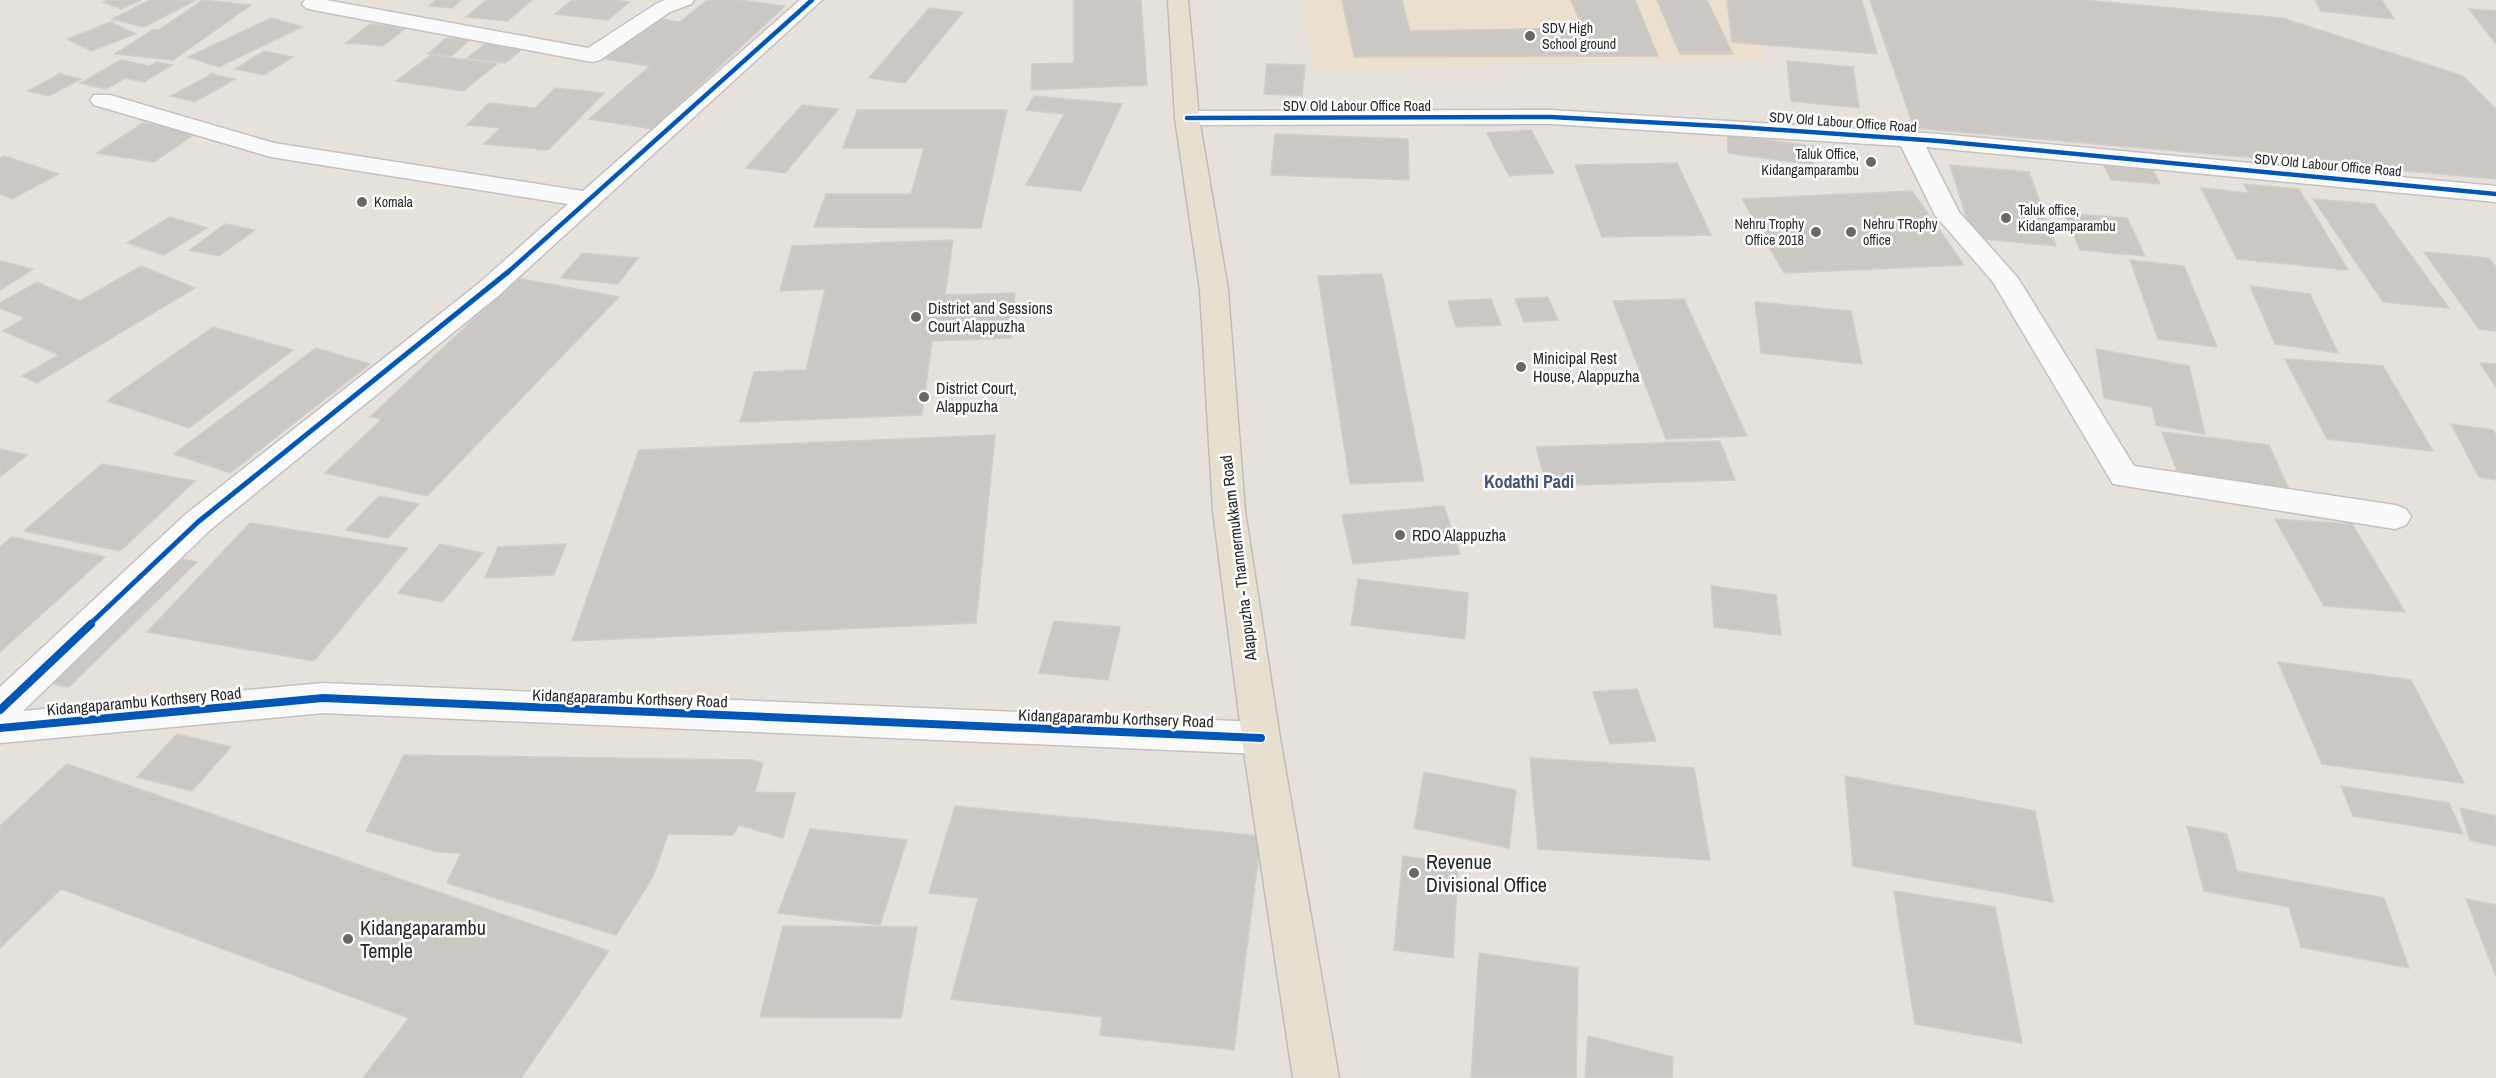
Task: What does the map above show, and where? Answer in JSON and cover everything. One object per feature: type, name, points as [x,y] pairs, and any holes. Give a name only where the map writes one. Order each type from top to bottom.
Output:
[{"type":"main road","name":"Alappuzha - Thannermukkam Road","points":[[1178,0],[1187,118],[1214,290],[1229,511],[1261,738],[1316,1078]]},
{"type":"street","points":[[313,4],[592,55],[663,8],[684,0]]},
{"type":"street","points":[[0,710],[198,522],[488,290],[812,0]]},
{"type":"street","points":[[102,100],[271,150],[589,200]]},
{"type":"street","name":"SDV Old Labour Office Road","points":[[1187,118],[1551,117],[1910,139],[2496,194]]},
{"type":"street","points":[[1910,139],[1948,215],[2004,278],[2124,476],[2395,517]]},
{"type":"street","name":"Kidangaparambu Korthsery Road","points":[[0,728],[323,698],[1261,738]]},
{"type":"shaded area","name":"SDV High School ground","points":[[1302,0],[1731,0],[1767,59],[1313,69]]},
{"type":"building","points":[[141,0],[121,9],[103,2]]},
{"type":"building","points":[[150,0],[196,0],[144,27],[112,19]]},
{"type":"building","points":[[203,0],[251,5],[173,60],[115,54],[152,30],[159,30]]},
{"type":"building","points":[[436,0],[461,0],[452,8],[429,6]]},
{"type":"building","points":[[487,0],[532,0],[507,21],[466,17]]},
{"type":"building","points":[[572,0],[629,2],[608,20],[555,14]]},
{"type":"building","points":[[707,0],[740,0],[785,6],[652,129],[589,119],[650,66],[604,59],[654,18],[680,22]]},
{"type":"building","points":[[1074,0],[1141,0],[1147,85],[1031,90],[1032,64],[1074,63]]},
{"type":"building","points":[[1342,0],[1402,0],[1410,31],[1583,28],[1571,0],[1635,0],[1658,56],[1354,57]]},
{"type":"building","points":[[1657,0],[1707,0],[1733,54],[1680,54]]},
{"type":"building","points":[[1727,0],[1862,0],[1877,54],[1732,42]]},
{"type":"building","points":[[1870,0],[2084,0],[2282,18],[2463,76],[2496,109],[2496,179],[1914,128]]},
{"type":"building","points":[[2315,0],[2382,0],[2394,19],[2321,11]]},
{"type":"building","points":[[929,8],[963,12],[905,83],[869,78]]},
{"type":"building","points":[[2469,9],[2496,11],[2496,44]]},
{"type":"building","points":[[271,18],[302,27],[219,67],[188,57]]},
{"type":"building","points":[[111,22],[136,34],[91,51],[67,39]]},
{"type":"building","points":[[370,24],[406,28],[383,46],[346,43]]},
{"type":"building","points":[[446,38],[469,40],[452,56],[428,54]]},
{"type":"building","points":[[488,42],[526,46],[505,63],[467,58]]},
{"type":"building","points":[[264,51],[293,57],[264,75],[235,69]]},
{"type":"building","points":[[431,55],[497,64],[463,91],[396,81]]},
{"type":"building","points":[[121,60],[150,66],[157,62],[172,65],[144,82],[125,78],[106,89],[80,83]]},
{"type":"building","points":[[1787,61],[1853,67],[1859,108],[1791,101]]},
{"type":"building","points":[[1267,64],[1305,65],[1302,96],[1264,94]]},
{"type":"building","points":[[60,74],[81,79],[49,96],[28,91]]},
{"type":"building","points":[[212,74],[235,79],[195,102],[171,96]]},
{"type":"building","points":[[555,88],[604,93],[548,150],[484,144],[500,128],[467,125],[489,103],[535,108]]},
{"type":"building","points":[[1034,96],[1122,104],[1081,191],[1026,185],[1064,114],[1026,110]]},
{"type":"building","points":[[802,105],[839,109],[785,173],[746,168]]},
{"type":"building","points":[[857,110],[1007,110],[981,228],[814,227],[826,194],[911,194],[924,148],[843,148]]},
{"type":"building","points":[[143,123],[199,131],[154,162],[97,153]]},
{"type":"building","points":[[1531,130],[1554,173],[1509,176],[1487,133]]},
{"type":"building","points":[[1275,134],[1408,139],[1409,180],[1271,175]]},
{"type":"building","points":[[1728,135],[1813,146],[1814,165],[1728,153]]},
{"type":"building","points":[[4,156],[59,174],[12,199],[0,194],[0,158]]},
{"type":"building","points":[[1677,163],[1711,235],[1602,237],[1575,165]]},
{"type":"building","points":[[2103,163],[2151,167],[2160,184],[2111,180]]},
{"type":"building","name":"Taluk office, Kidangamparambu","points":[[1950,165],[2029,172],[2056,246],[1973,238]]},
{"type":"building","points":[[2244,184],[2299,189],[2348,270],[2237,259],[2201,188],[2249,193]]},
{"type":"building","name":"Nehru TRophy office","points":[[1912,191],[1964,265],[1784,273],[1742,199]]},
{"type":"building","points":[[2313,199],[2374,204],[2449,308],[2383,302]]},
{"type":"building","points":[[2064,213],[2127,218],[2145,256],[2080,250]]},
{"type":"building","points":[[170,217],[207,228],[164,255],[127,243]]},
{"type":"building","points":[[225,224],[255,230],[219,256],[190,250]]},
{"type":"building","name":"District and Sessions Court Alappuzha","points":[[953,240],[945,295],[1015,293],[1011,338],[932,341],[922,415],[740,422],[754,372],[806,370],[825,289],[780,291],[792,246]]},
{"type":"building","points":[[2424,252],[2489,258],[2496,267],[2496,331],[2479,329]]},
{"type":"building","points":[[582,253],[638,258],[618,284],[561,278]]},
{"type":"building","points":[[2130,260],[2184,266],[2217,347],[2158,339]]},
{"type":"building","points":[[0,261],[33,269],[0,290]]},
{"type":"building","points":[[141,266],[195,288],[37,383],[22,376],[59,355],[3,331],[25,318],[0,308],[0,303],[37,282],[80,301]]},
{"type":"building","points":[[1382,274],[1424,481],[1350,484],[1318,276]]},
{"type":"building","points":[[517,278],[619,297],[427,496],[325,473],[382,419],[370,417]]},
{"type":"building","points":[[2250,286],[2310,294],[2338,353],[2275,344]]},
{"type":"building","points":[[1548,297],[1558,320],[1524,322],[1515,299]]},
{"type":"building","points":[[1491,299],[1501,325],[1456,327],[1448,301]]},
{"type":"building","points":[[1684,299],[1747,436],[1666,439],[1613,301]]},
{"type":"building","points":[[1755,302],[1851,311],[1862,364],[1761,353]]},
{"type":"building","points":[[213,327],[293,350],[189,428],[107,401]]},
{"type":"building","points":[[316,348],[370,364],[230,473],[174,454]]},
{"type":"building","points":[[2096,349],[2189,366],[2205,434],[2156,425],[2152,407],[2104,398]]},
{"type":"building","points":[[2285,359],[2383,366],[2433,451],[2327,439]]},
{"type":"building","points":[[2480,363],[2496,364],[2496,387]]},
{"type":"building","points":[[2451,424],[2493,430],[2496,435],[2496,480],[2479,477]]},
{"type":"building","points":[[2162,432],[2269,445],[2291,494],[2181,481]]},
{"type":"building","points":[[995,435],[976,623],[572,641],[639,450]]},
{"type":"building","points":[[1720,441],[1735,480],[1547,486],[1536,447]]},
{"type":"building","points":[[0,449],[27,455],[0,477]]},
{"type":"building","points":[[102,464],[195,481],[120,551],[24,531]]},
{"type":"building","points":[[379,496],[419,504],[388,538],[346,530]]},
{"type":"building","name":"RDO Alappuzha","points":[[1444,506],[1460,554],[1353,564],[1342,515]]},
{"type":"building","points":[[2275,519],[2352,524],[2405,612],[2324,606]]},
{"type":"building","points":[[250,523],[408,548],[314,661],[147,632]]},
{"type":"building","points":[[12,537],[105,557],[0,652],[0,547]]},
{"type":"building","points":[[440,544],[483,553],[442,602],[398,593]]},
{"type":"building","points":[[566,544],[554,575],[485,578],[498,547]]},
{"type":"building","points":[[171,557],[197,562],[69,687],[42,682]]},
{"type":"building","points":[[1358,579],[1468,593],[1465,639],[1351,625]]},
{"type":"building","points":[[1711,586],[1776,595],[1781,635],[1714,627]]},
{"type":"building","points":[[1054,621],[1120,627],[1108,680],[1039,673]]},
{"type":"building","points":[[2278,662],[2411,680],[2464,783],[2322,764]]},
{"type":"building","points":[[1637,689],[1656,741],[1610,744],[1593,692]]},
{"type":"building","points":[[177,734],[231,747],[192,791],[137,777]]},
{"type":"building","points":[[404,755],[753,760],[763,763],[755,792],[795,793],[783,838],[739,825],[733,835],[668,834],[653,877],[616,935],[447,883],[461,853],[437,852],[366,831]]},
{"type":"building","points":[[1530,758],[1694,768],[1710,860],[1538,849]]},
{"type":"building","points":[[67,764],[609,951],[521,1078],[363,1078],[409,1018],[61,889],[0,948],[0,826]]},
{"type":"building","points":[[1424,772],[1516,790],[1509,848],[1414,828]]},
{"type":"building","points":[[1845,776],[2035,811],[2053,902],[1853,866]]},
{"type":"building","points":[[2341,786],[2449,803],[2463,834],[2353,816]]},
{"type":"building","points":[[955,806],[1261,836],[1234,1050],[1100,1035],[1102,1017],[951,999],[978,898],[929,893]]},
{"type":"building","points":[[2460,808],[2496,816],[2496,846],[2470,840]]},
{"type":"building","points":[[2187,826],[2227,834],[2237,871],[2384,898],[2409,968],[2301,947],[2289,907],[2204,891]]},
{"type":"building","points":[[810,829],[907,840],[880,925],[778,913]]},
{"type":"building","points":[[1403,856],[1458,864],[1453,958],[1394,950]]},
{"type":"building","points":[[1894,891],[1995,907],[2022,1043],[1915,1024]]},
{"type":"building","points":[[2466,899],[2496,905],[2496,976]]},
{"type":"building","points":[[783,926],[917,927],[901,1018],[760,1017]]},
{"type":"building","points":[[1479,953],[1578,968],[1576,1078],[1471,1078]]},
{"type":"building","points":[[1588,1036],[1673,1057],[1672,1078],[1585,1078]]},
{"type":"cycle path","points":[[0,710],[198,522],[488,290],[812,0]]},
{"type":"cycle path","points":[[1187,118],[1551,117],[1738,127],[1939,141],[2496,194]]},
{"type":"cycle path","points":[[0,728],[323,698],[1261,738]]},
{"type":"place","name":"SDV High School ground","points":[[1530,36]]},
{"type":"place","name":"Taluk Office, Kidangamparambu","points":[[1871,162]]},
{"type":"place","name":"Komala","points":[[362,202]]},
{"type":"place","name":"Taluk office, Kidangamparambu","points":[[2006,218]]},
{"type":"place","name":"Nehru Trophy Office 2018","points":[[1816,232]]},
{"type":"place","name":"Nehru TRophy office","points":[[1851,232]]},
{"type":"place","name":"District and Sessions Court Alappuzha","points":[[916,317]]},
{"type":"place","name":"Minicipal Rest House, Alappuzha","points":[[1521,367]]},
{"type":"place","name":"District Court, Alappuzha","points":[[924,397]]},
{"type":"place","name":"RDO Alappuzha","points":[[1400,535]]},
{"type":"place","name":"Revenue Divisional Office","points":[[1414,873]]},
{"type":"place","name":"Kidangaparambu Temple","points":[[348,939]]},
{"type":"district","name":"Kodathi Padi","points":[[1529,482]]}]
